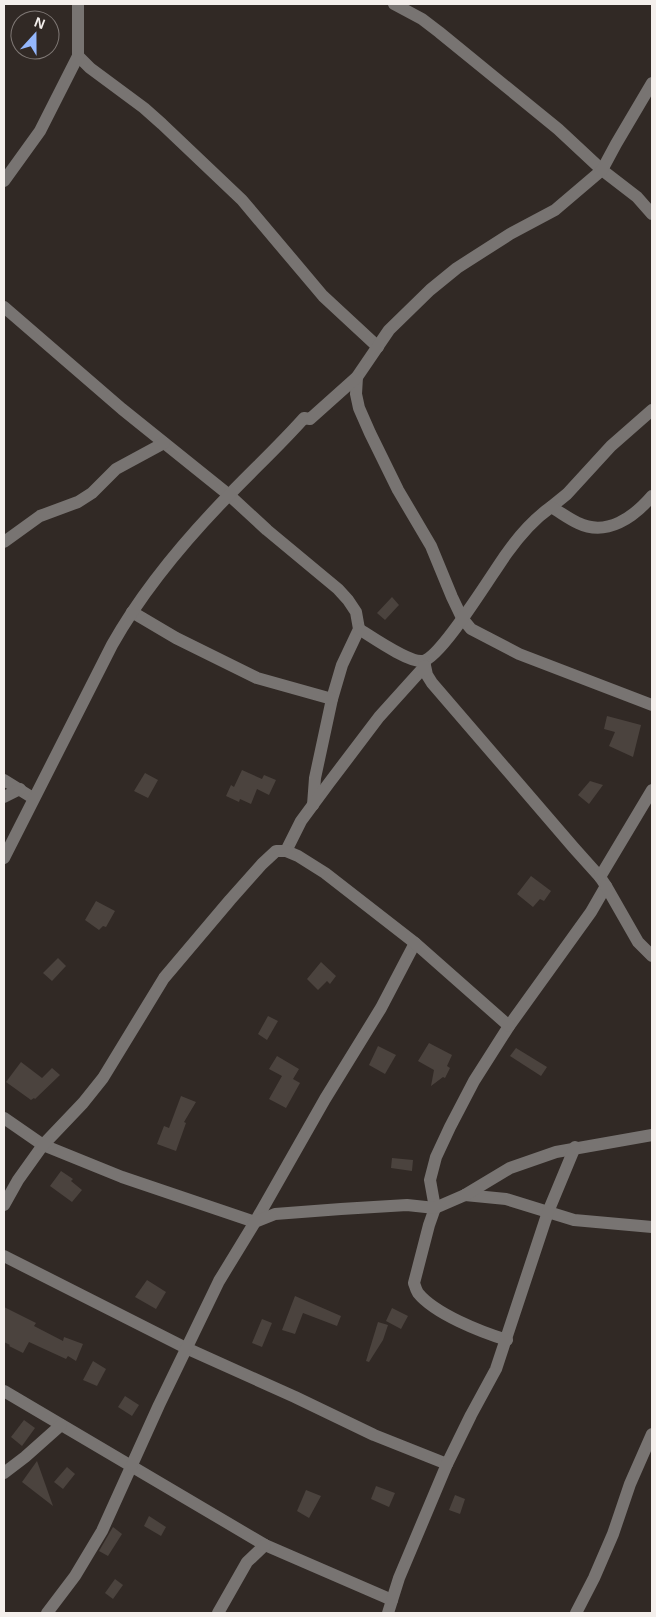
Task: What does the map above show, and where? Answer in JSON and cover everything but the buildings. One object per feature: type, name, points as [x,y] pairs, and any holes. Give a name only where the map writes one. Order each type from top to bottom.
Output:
[{"type":"street","points":[[4,181],[40,131],[78,56],[78,4]]},
{"type":"street","points":[[394,4],[422,19],[439,32],[558,129],[652,214]]},
{"type":"street","points":[[78,56],[90,68],[144,108],[242,200],[323,296],[378,347]]},
{"type":"street","points":[[4,858],[112,645],[132,612],[168,562],[229,495],[304,418],[310,419],[357,377],[389,330],[408,311],[457,268],[510,234],[555,210],[602,170],[652,83]]},
{"type":"street","points":[[4,307],[122,409],[229,495],[348,600],[356,612],[359,629],[342,665],[332,700],[314,778],[313,805]]},
{"type":"street","points":[[357,377],[356,394],[366,425],[398,490],[431,546],[462,618],[471,629],[520,654],[652,705]]},
{"type":"street","points":[[286,851],[301,821],[379,717],[424,663],[448,639],[508,552],[537,517],[567,494],[611,446],[652,410]]},
{"type":"street","points":[[4,542],[40,516],[78,502],[92,493],[116,469],[164,443]]},
{"type":"street","points":[[551,507],[578,523],[599,528],[614,526],[633,516],[652,496]]},
{"type":"street","points":[[132,612],[176,638],[257,678],[332,700]]},
{"type":"street","points":[[359,629],[401,654],[424,663]]},
{"type":"street","points":[[424,663],[427,676],[432,683],[603,881],[638,942],[652,956]]},
{"type":"street","points":[[4,780],[34,798]]},
{"type":"street","points":[[4,797],[20,789]]},
{"type":"street","points":[[507,1340],[488,1334],[450,1316],[416,1292],[414,1282],[435,1208],[430,1180],[436,1157],[474,1081],[509,1026],[591,912],[603,881],[652,790]]},
{"type":"street","points":[[4,1204],[18,1180],[43,1145],[83,1103],[102,1078],[164,978],[262,864],[276,852],[286,851],[298,856],[325,873],[415,943],[509,1026]]},
{"type":"street","points":[[47,1613],[91,1552],[219,1281],[381,1008],[415,943]]},
{"type":"street","points":[[4,1118],[43,1145],[122,1177],[255,1222],[275,1214],[341,1208],[407,1205],[435,1208],[465,1195],[510,1168],[556,1152],[575,1147],[652,1135]]},
{"type":"street","points":[[388,1613],[402,1570],[447,1464],[496,1368],[507,1340],[548,1212],[575,1147]]},
{"type":"street","points":[[465,1195],[506,1199],[574,1220],[652,1227]]},
{"type":"street","points":[[4,1256],[186,1348],[374,1435],[447,1464]]},
{"type":"street","points":[[4,1391],[265,1545],[392,1600]]},
{"type":"street","points":[[4,1473],[25,1458],[61,1425]]},
{"type":"street","points":[[576,1613],[609,1543],[630,1484],[652,1434]]},
{"type":"street","points":[[218,1613],[247,1562],[265,1545]]}]
